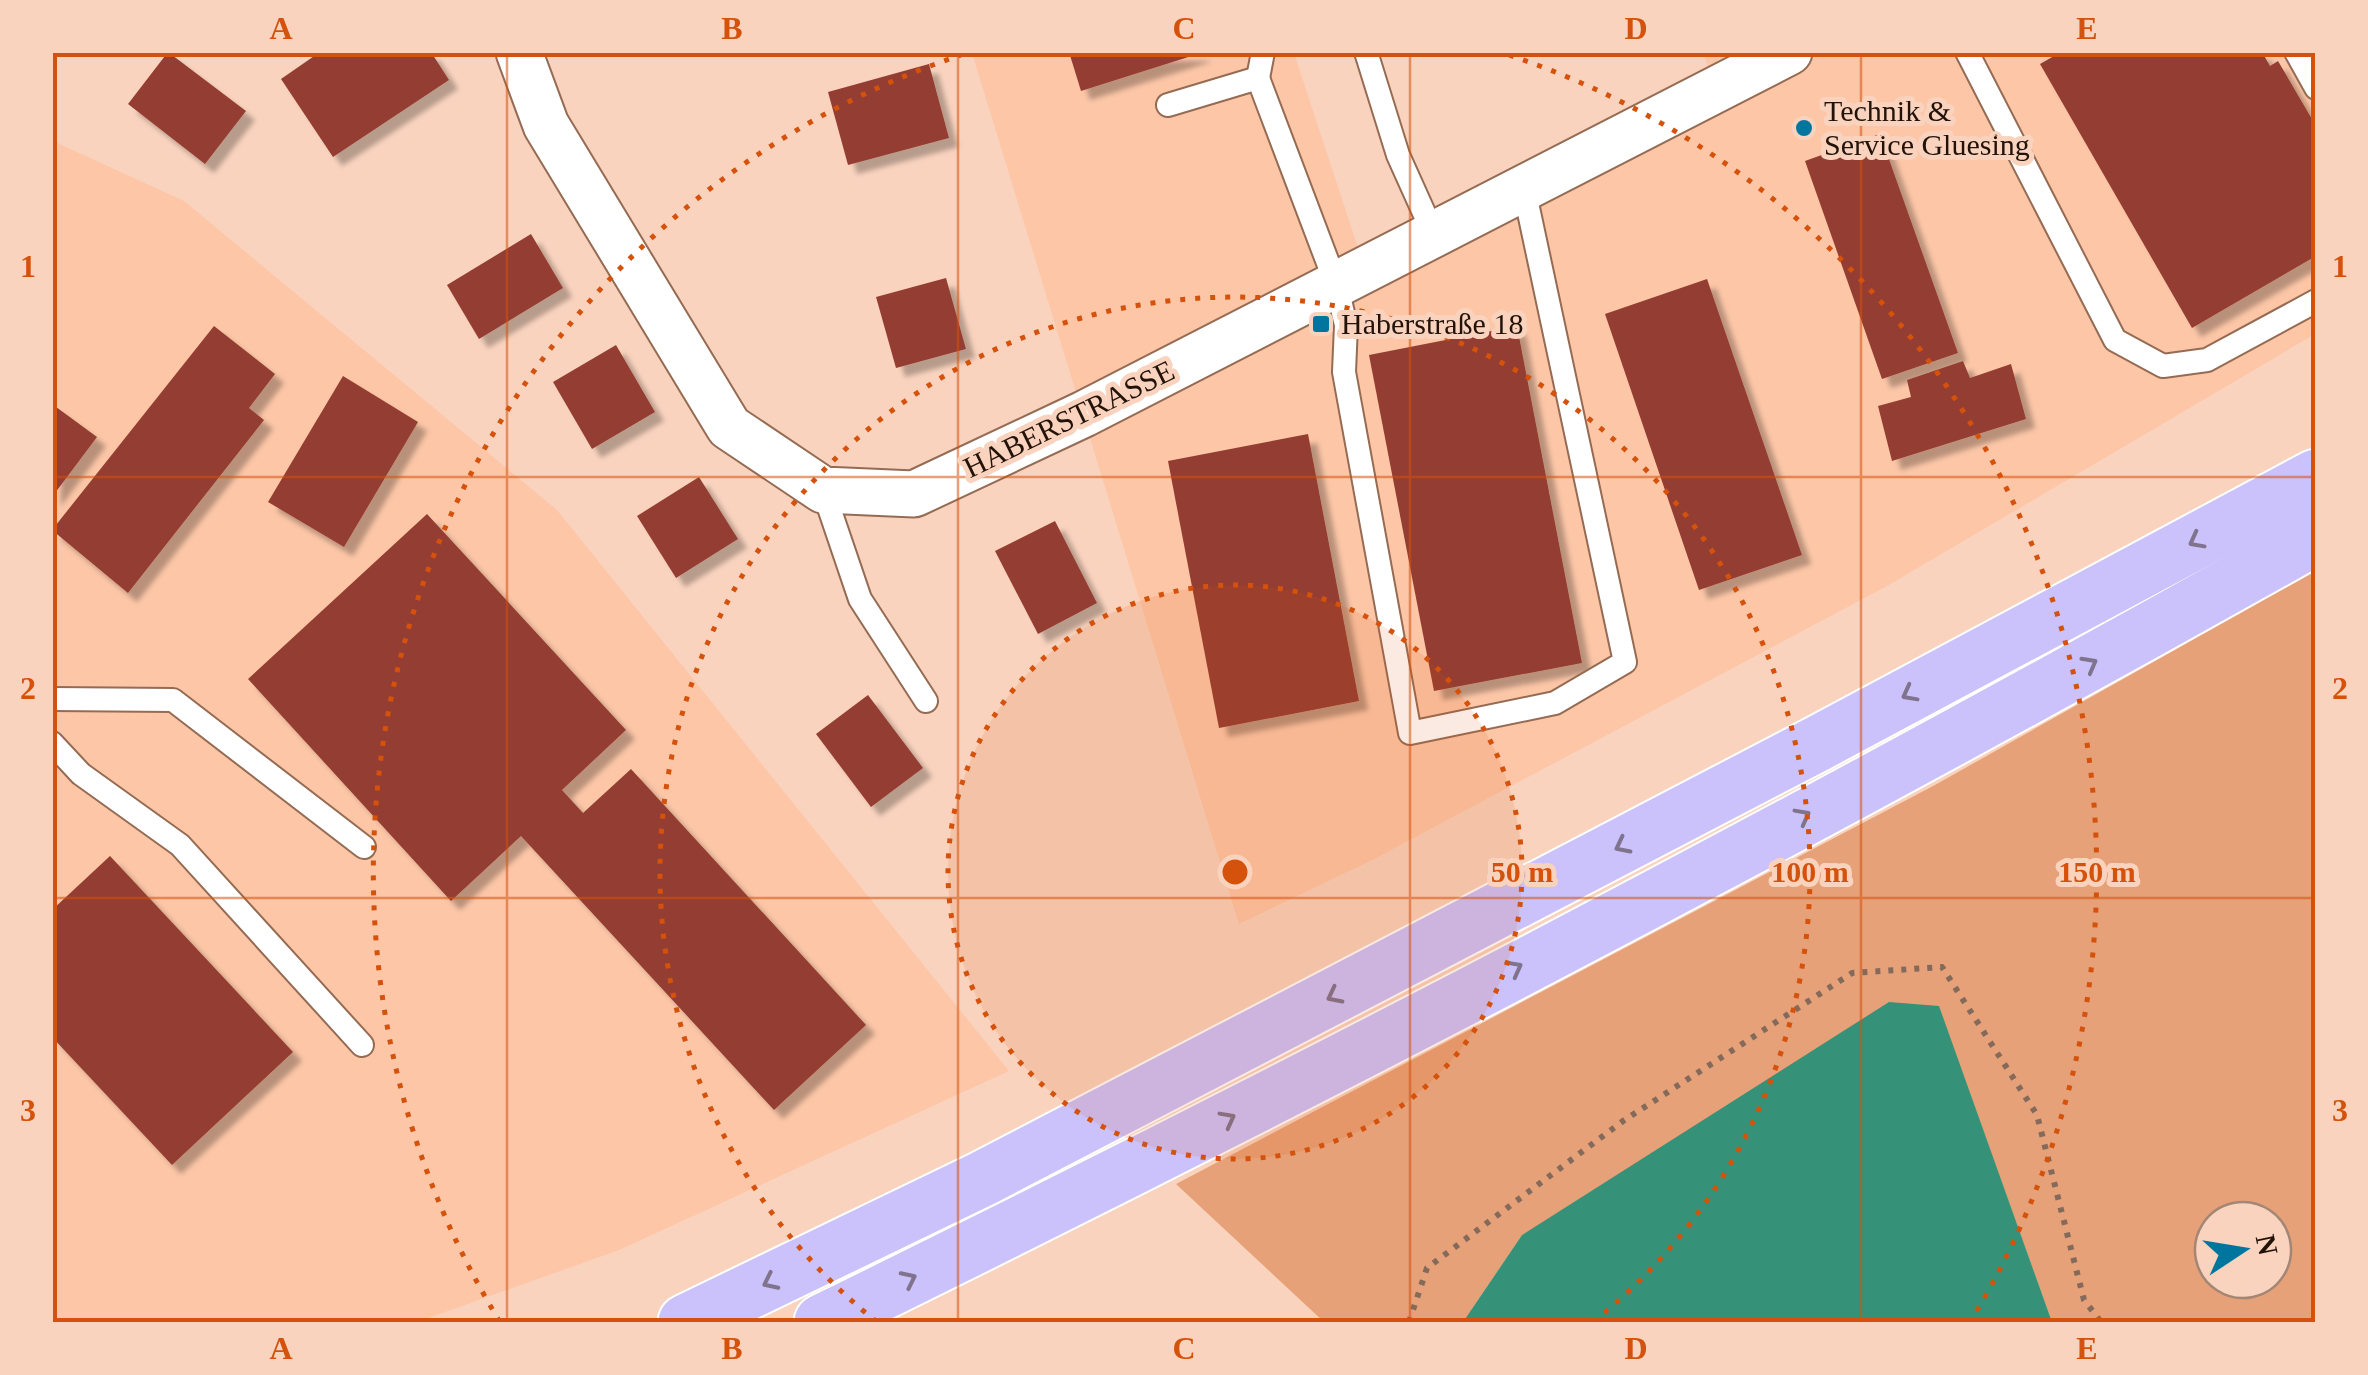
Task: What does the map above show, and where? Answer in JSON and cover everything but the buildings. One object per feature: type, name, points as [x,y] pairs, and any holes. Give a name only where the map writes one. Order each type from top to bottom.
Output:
[{"type":"highway","points":[[686,1322],[1002,1168],[1816,744],[2316,477]]},
{"type":"highway","points":[[822,1322],[1141,1165],[2081,669],[2316,537]]},
{"type":"street","points":[[519,52],[546,125],[730,427],[823,490]]},
{"type":"street","name":"HABERSTRASSE","points":[[823,490],[914,494],[1084,414],[1789,52]]},
{"type":"lane","points":[[1263,52],[1258,78],[1336,284],[1346,325],[1344,372],[1410,734],[1556,703],[1625,662],[1524,190]]},
{"type":"lane","points":[[1366,52],[1398,155],[1434,235]]},
{"type":"lane","points":[[1967,52],[2115,340],[2163,366],[2207,360],[2316,302]]},
{"type":"lane","points":[[2296,52],[2316,88]]},
{"type":"lane","points":[[1168,105],[1258,78]]},
{"type":"lane","points":[[823,490],[860,599],[926,702]]},
{"type":"lane","points":[[52,699],[173,700],[364,846]]},
{"type":"lane","points":[[52,743],[81,774],[180,845],[362,1045]]},
{"type":"path","points":[[1410,1322],[1428,1268],[1623,1120],[1852,973],[1942,967],[2037,1115],[2084,1300],[2101,1322]]},
{"type":"shaded area","points":[[972,53],[1294,53],[1365,269],[1717,91],[1703,53],[2315,53],[2315,334],[1887,586],[1374,859],[1239,924]]},
{"type":"shaded area","points":[[53,141],[184,201],[557,510],[1009,1071],[619,1250],[417,1322],[53,1322]]},
{"type":"shaded area","points":[[2315,571],[2315,1322],[2052,1322],[1938,1006],[1522,1235],[1463,1322],[1324,1322],[1176,1184],[1935,785]]},
{"type":"water","points":[[1889,1002],[1939,1006],[2052,1322],[1463,1322],[1522,1235]]},
{"type":"place","name":"Technik & Service Gluesing","points":[[1804,128]]},
{"type":"place","name":"Haberstraße 18","points":[[1321,324]]}]
